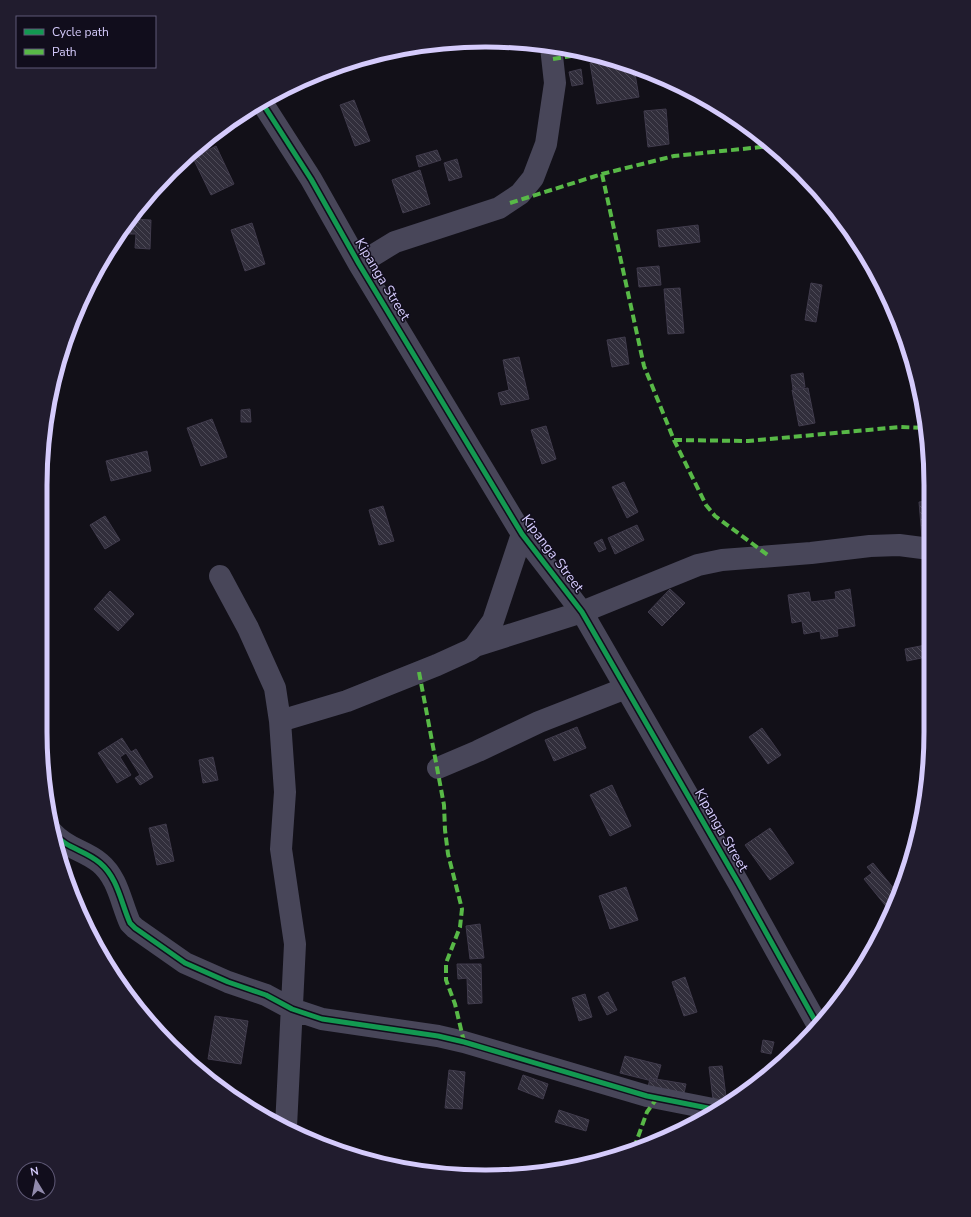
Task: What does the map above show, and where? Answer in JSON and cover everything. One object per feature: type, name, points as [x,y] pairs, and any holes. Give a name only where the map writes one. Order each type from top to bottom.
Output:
[{"type":"street","points":[[359,264],[395,242],[499,208],[520,194],[533,178],[546,144],[555,83],[552,52]]},
{"type":"street","name":"Kipanga Street","points":[[265,107],[311,179],[359,264],[522,534],[582,612],[739,884],[815,1021]]},
{"type":"street","points":[[475,646],[493,621],[522,534]]},
{"type":"street","points":[[280,721],[347,701],[449,660],[475,646],[582,612],[698,565],[722,560],[811,553],[870,546],[899,545],[924,548]]},
{"type":"street","points":[[220,576],[248,628],[275,688],[280,721],[285,792],[281,849],[295,944],[286,1122]]},
{"type":"street","points":[[438,768],[539,722],[626,688]]},
{"type":"street","points":[[62,845],[68,855],[90,856],[107,870],[115,882],[130,923],[141,932],[185,963],[228,982],[266,995],[292,1009],[322,1019],[438,1036],[464,1042],[647,1096],[709,1108]]},
{"type":"building","points":[[598,62],[635,73],[639,97],[597,104],[590,63]]},
{"type":"building","points":[[581,69],[583,84],[572,86],[569,72]]},
{"type":"building","points":[[354,100],[370,141],[355,146],[340,105]]},
{"type":"building","points":[[666,109],[669,144],[648,147],[644,111]]},
{"type":"building","points":[[216,146],[234,184],[211,195],[193,158]]},
{"type":"building","points":[[437,150],[441,160],[419,167],[416,156]]},
{"type":"building","points":[[457,159],[462,177],[449,181],[444,163]]},
{"type":"building","points":[[420,170],[430,204],[403,213],[392,180]]},
{"type":"building","points":[[138,219],[151,220],[150,249],[135,248],[136,234],[127,234]]},
{"type":"building","points":[[252,223],[265,264],[245,271],[231,230]]},
{"type":"building","points":[[698,225],[700,242],[659,247],[657,230]]},
{"type":"building","points":[[659,266],[661,285],[639,287],[637,268]]},
{"type":"building","points":[[811,283],[822,285],[816,322],[805,320]]},
{"type":"building","points":[[680,288],[684,333],[668,334],[664,289]]},
{"type":"building","points":[[625,337],[629,364],[612,367],[607,340]]},
{"type":"building","points":[[519,357],[529,399],[501,405],[498,393],[509,390],[503,360]]},
{"type":"building","points":[[803,373],[805,387],[793,389],[791,375]]},
{"type":"building","points":[[808,388],[815,423],[799,426],[792,390]]},
{"type":"building","points":[[250,409],[251,422],[241,422],[241,410]]},
{"type":"building","points":[[212,419],[227,457],[201,466],[187,428]]},
{"type":"building","points":[[546,426],[556,459],[542,464],[531,430]]},
{"type":"building","points":[[147,451],[151,471],[111,481],[106,461]]},
{"type":"building","points":[[624,482],[638,512],[627,518],[612,487]]},
{"type":"building","points":[[919,502],[924,502],[924,538],[922,538]]},
{"type":"building","points":[[383,506],[394,541],[379,545],[369,510]]},
{"type":"building","points":[[105,516],[120,540],[105,549],[90,525]]},
{"type":"building","points":[[637,525],[644,540],[615,554],[608,538]]},
{"type":"building","points":[[602,539],[606,549],[599,552],[594,543]]},
{"type":"building","points":[[670,589],[685,603],[662,626],[648,612]]},
{"type":"building","points":[[850,589],[855,626],[837,629],[838,636],[821,639],[820,631],[804,634],[802,621],[792,623],[788,595],[809,592],[811,602],[836,599],[835,592]]},
{"type":"building","points":[[110,591],[134,614],[118,631],[94,609]]},
{"type":"building","points":[[924,645],[924,657],[907,661],[905,649]]},
{"type":"building","points":[[577,727],[586,748],[554,761],[545,740]]},
{"type":"building","points":[[762,728],[781,755],[768,764],[749,737]]},
{"type":"building","points":[[122,738],[131,752],[136,749],[153,777],[140,785],[135,778],[140,775],[126,753],[120,757],[131,775],[117,783],[98,753]]},
{"type":"building","points":[[213,757],[218,780],[203,783],[199,760]]},
{"type":"building","points":[[612,785],[631,826],[610,836],[590,795]]},
{"type":"building","points":[[166,824],[174,861],[157,865],[149,828]]},
{"type":"building","points":[[770,828],[794,863],[770,880],[745,845]]},
{"type":"building","points":[[873,863],[895,889],[887,908],[864,879],[872,873],[867,867]]},
{"type":"building","points":[[626,887],[638,920],[610,929],[599,896]]},
{"type":"building","points":[[480,924],[484,958],[470,959],[466,926]]},
{"type":"building","points":[[457,964],[481,964],[482,1003],[468,1004],[467,978],[458,979]]},
{"type":"building","points":[[685,977],[697,1012],[684,1016],[672,982]]},
{"type":"building","points":[[608,992],[617,1010],[607,1015],[598,997]]},
{"type":"building","points":[[585,994],[592,1017],[579,1021],[572,998]]},
{"type":"building","points":[[215,1016],[248,1021],[241,1064],[208,1059]]},
{"type":"building","points":[[763,1040],[774,1042],[771,1054],[761,1052]]},
{"type":"building","points":[[625,1056],[661,1065],[656,1082],[620,1073]]},
{"type":"building","points":[[722,1066],[726,1098],[714,1105],[709,1067]]},
{"type":"building","points":[[449,1070],[465,1072],[462,1109],[445,1108]]},
{"type":"building","points":[[523,1075],[548,1084],[543,1099],[518,1089]]},
{"type":"building","points":[[650,1078],[686,1084],[683,1098],[647,1092]]},
{"type":"building","points":[[559,1110],[589,1120],[586,1131],[555,1122]]},
{"type":"marked path","points":[[553,59],[573,56]]},
{"type":"marked path","points":[[510,203],[602,174],[674,156],[763,147]]},
{"type":"marked path","points":[[602,174],[644,366],[674,440],[706,505],[715,516],[769,556]]},
{"type":"marked path","points":[[674,440],[748,441],[900,427],[920,428]]},
{"type":"marked path","points":[[419,672],[444,805],[448,854],[462,909],[460,927],[446,963],[446,980],[455,1004],[464,1042]]},
{"type":"marked path","points":[[636,1143],[647,1112],[657,1098]]},
{"type":"cycle path","points":[[265,107],[311,179],[359,264],[522,534],[582,612],[739,884],[815,1021]]},
{"type":"cycle path","points":[[61,840],[88,855],[106,869],[115,883],[130,923],[135,928],[185,963],[228,982],[266,995],[292,1009],[322,1019],[438,1036],[464,1042],[647,1096],[709,1108]]}]
